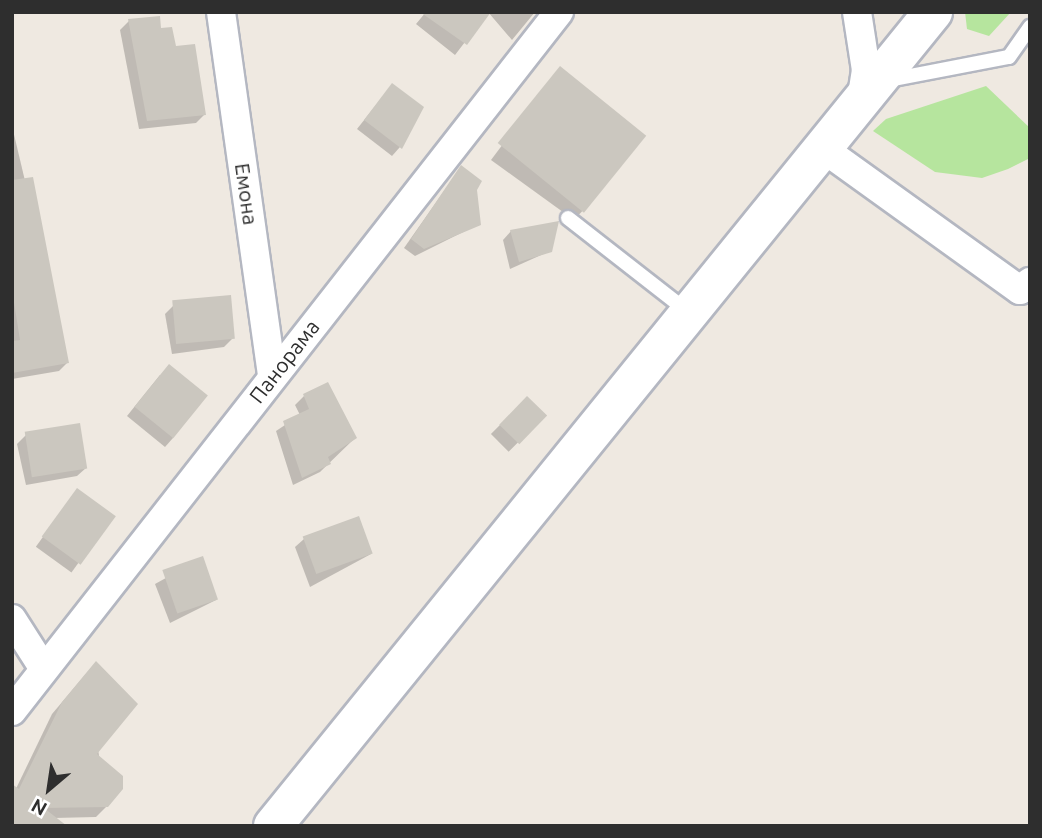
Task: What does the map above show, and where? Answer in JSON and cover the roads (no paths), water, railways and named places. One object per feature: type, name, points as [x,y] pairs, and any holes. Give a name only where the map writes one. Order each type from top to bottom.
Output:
[{"type":"main road","points":[[273,826],[871,94],[933,12]]},
{"type":"street","name":"Емона","points":[[221,12],[272,375]]},
{"type":"street","name":"Панорама","points":[[12,712],[272,375],[559,12]]},
{"type":"street","points":[[857,12],[871,94]]},
{"type":"street","points":[[825,150],[1026,292]]},
{"type":"street","points":[[12,619],[44,669]]},
{"type":"lane","points":[[871,94],[1009,57],[1030,27]]},
{"type":"lane","points":[[568,218],[691,314]]}]
